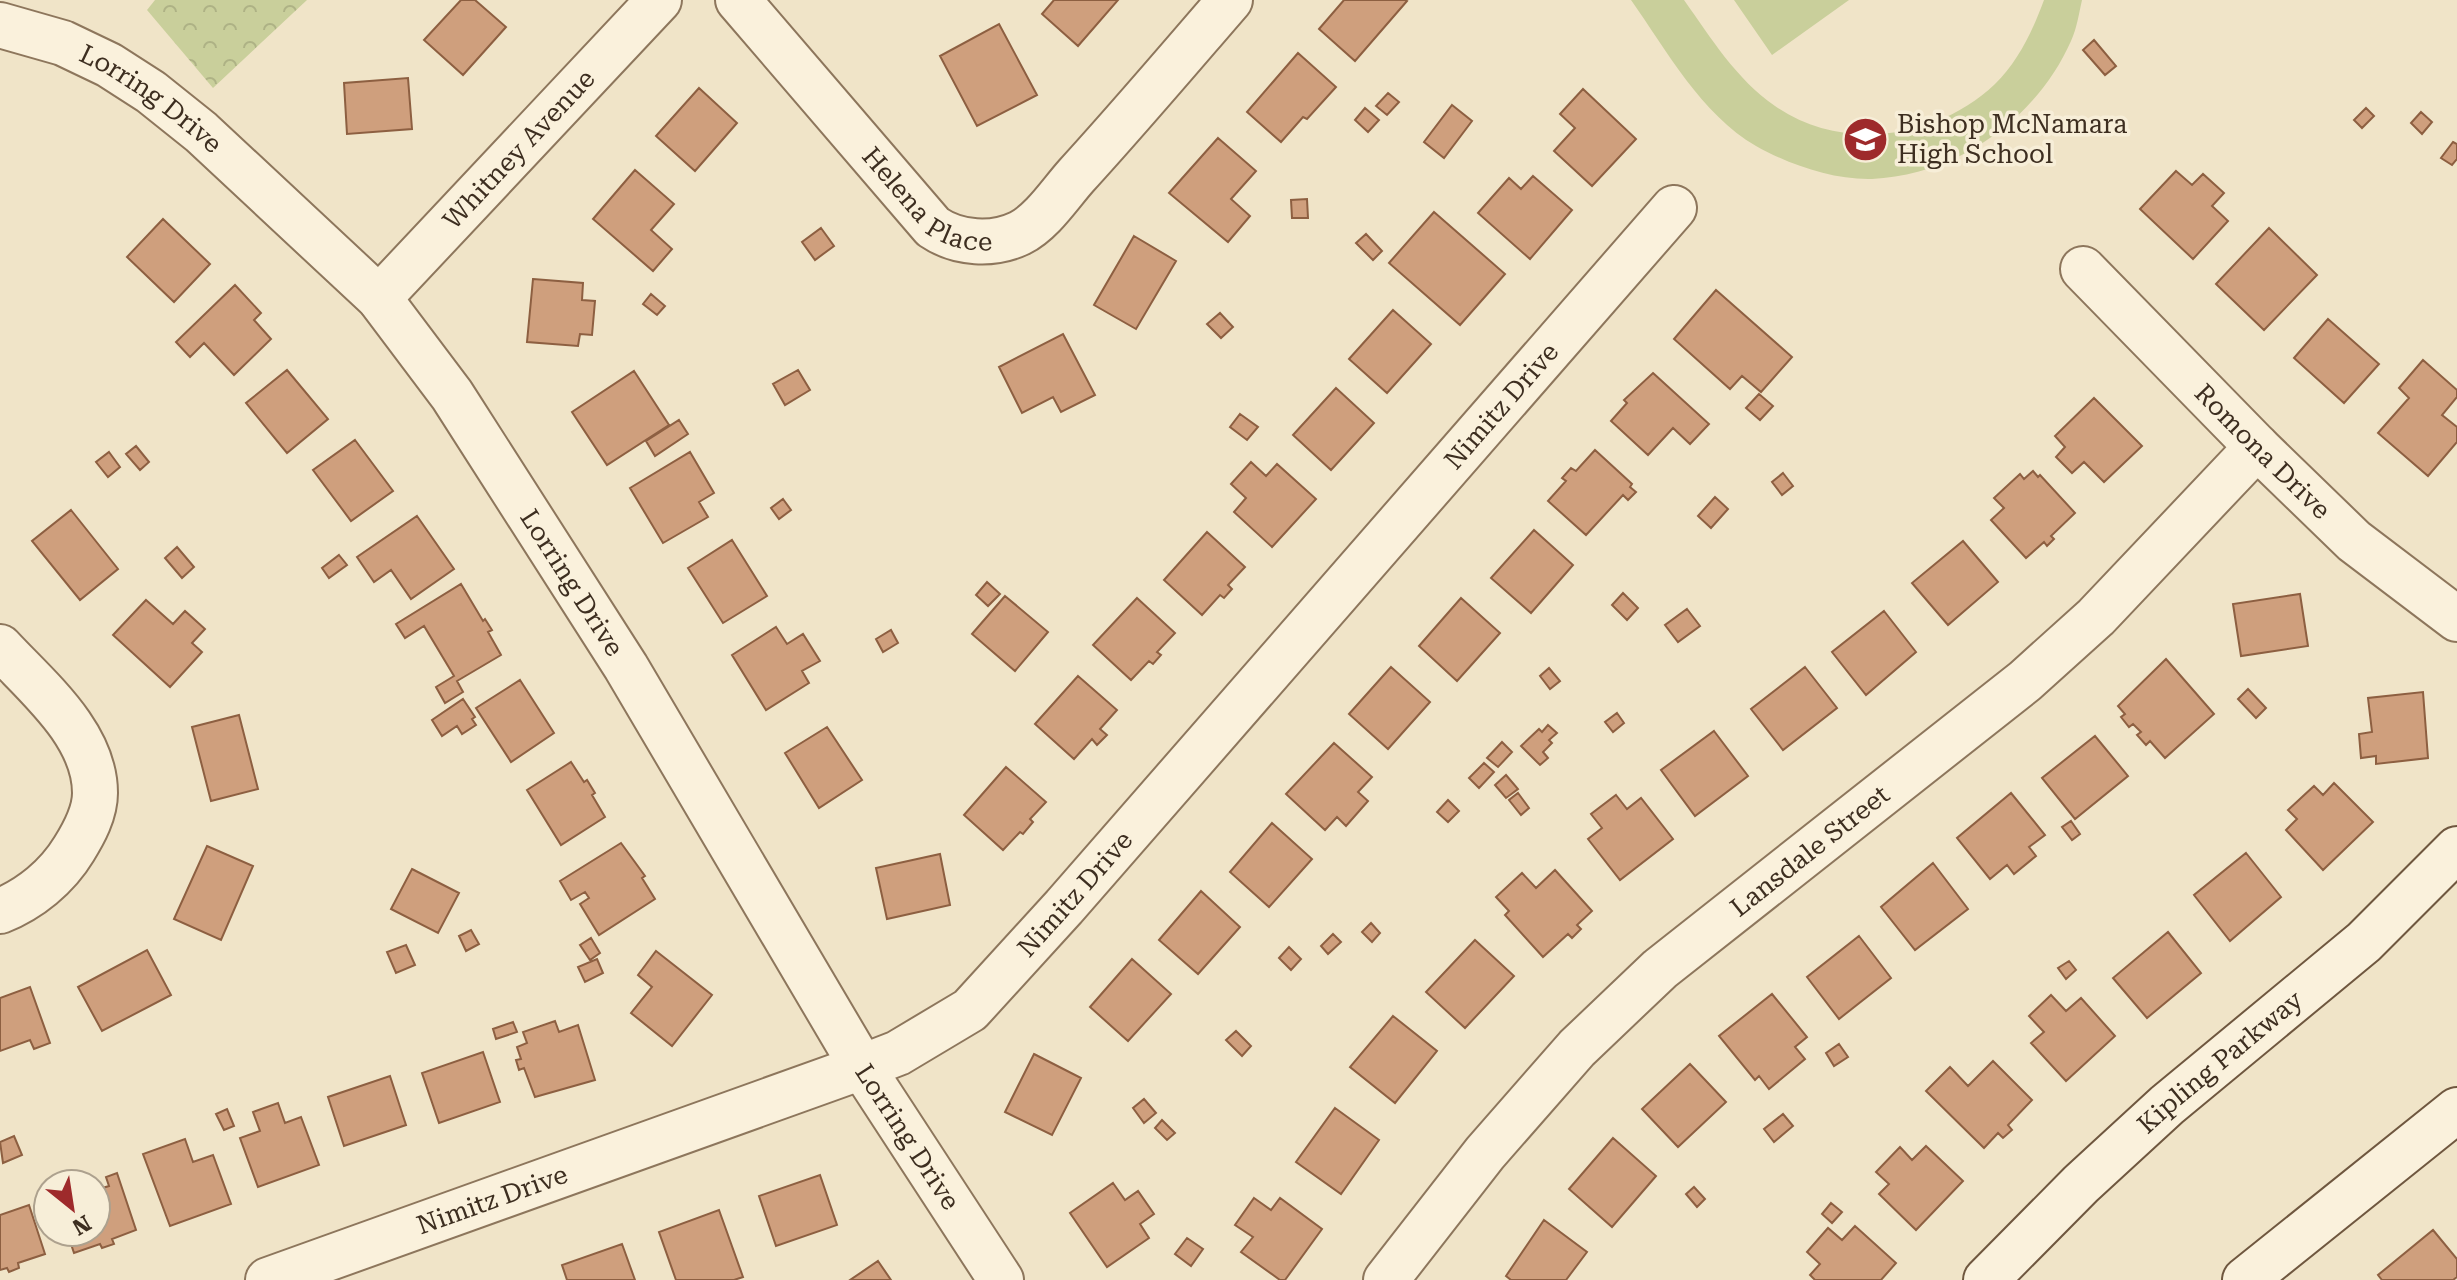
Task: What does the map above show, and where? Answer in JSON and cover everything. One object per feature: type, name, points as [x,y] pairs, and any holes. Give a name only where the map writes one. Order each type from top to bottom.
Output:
[{"type":"street","name":"Whitney Avenue","points":[[379,298],[659,0]]},
{"type":"street","name":"Helena Place","points":[[738,0],[933,227],[956,238],[986,242],[1019,233],[1040,216],[1230,0]]},
{"type":"street","name":"Lorring Drive","points":[[0,25],[63,43],[109,65],[151,92],[201,132],[379,298],[452,395],[626,667],[862,1067],[1001,1280]]},
{"type":"street","name":"Nimitz Drive","points":[[268,1280],[338,1268],[862,1067],[898,1053],[970,1010],[1674,208]]},
{"type":"street","name":"Romona Drive","points":[[2083,269],[2354,541],[2457,619]]},
{"type":"street","name":"Lansdale Street","points":[[1386,1280],[1485,1153],[1577,1048],[1660,969],[2025,681],[2096,617],[2257,447]]},
{"type":"street","points":[[0,647],[52,704],[82,745],[91,768],[95,793],[89,820],[68,858],[42,888],[0,911]]},
{"type":"street","name":"Kipling Parkway","points":[[1986,1280],[2092,1174],[2167,1105],[2364,942],[2457,849]]},
{"type":"street","points":[[2245,1280],[2457,1110]]},
{"type":"green space","points":[[155,0],[307,0],[213,88],[147,10]]},
{"type":"green space","points":[[1631,0],[1684,0],[1725,57],[1748,83],[1775,106],[1801,121],[1829,130],[1859,134],[1918,128],[1972,103],[1995,84],[2018,56],[2044,0],[2082,0],[2073,36],[2056,69],[2038,94],[1991,137],[1935,167],[1904,175],[1857,179],[1797,165],[1736,133],[1686,80]]},
{"type":"green space","points":[[1734,0],[1849,0],[1772,55]]},
{"type":"building","points":[[461,0],[475,0],[506,27],[463,75],[424,40]]},
{"type":"building","points":[[1054,0],[1118,0],[1078,46],[1042,14]]},
{"type":"building","points":[[1344,0],[1407,1],[1355,61],[1319,29]]},
{"type":"building","points":[[999,24],[1037,95],[977,126],[940,56]]},
{"type":"building","points":[[2094,40],[2116,66],[2105,75],[2083,50]]},
{"type":"building","points":[[1298,53],[1336,87],[1281,142],[1247,112]]},
{"type":"building","points":[[408,78],[412,129],[347,134],[344,83]]},
{"type":"building","points":[[699,88],[737,123],[695,171],[656,136]]},
{"type":"building","points":[[1583,89],[1636,139],[1592,186],[1554,151],[1575,128],[1560,114]]},
{"type":"building","points":[[1388,93],[1399,102],[1387,115],[1376,106]]},
{"type":"building","points":[[1452,105],[1472,121],[1444,158],[1424,142]]},
{"type":"building","points":[[1365,108],[1379,120],[1368,132],[1355,120]]},
{"type":"building","points":[[2366,108],[2374,116],[2362,128],[2354,120]]},
{"type":"building","points":[[2421,112],[2432,122],[2422,134],[2411,123]]},
{"type":"building","points":[[1218,138],[1256,171],[1231,199],[1250,216],[1228,242],[1169,193]]},
{"type":"building","points":[[2453,142],[2457,144],[2457,159],[2452,165],[2441,158]]},
{"type":"building","points":[[635,170],[674,204],[651,230],[672,249],[653,271],[593,219]]},
{"type":"building","points":[[2176,171],[2192,185],[2203,174],[2224,193],[2212,206],[2228,221],[2193,259],[2140,209]]},
{"type":"building","points":[[1533,176],[1572,210],[1530,259],[1478,213],[1509,178],[1521,189]]},
{"type":"building","points":[[1307,199],[1308,218],[1292,218],[1291,200]]},
{"type":"building","points":[[1434,212],[1505,274],[1460,325],[1389,263]]},
{"type":"building","points":[[163,219],[210,264],[174,302],[127,257]]},
{"type":"building","points":[[821,228],[834,246],[815,260],[802,242]]},
{"type":"building","points":[[2269,228],[2317,275],[2264,330],[2216,284]]},
{"type":"building","points":[[1366,234],[1382,251],[1373,260],[1356,243]]},
{"type":"building","points":[[1134,236],[1176,261],[1136,329],[1094,305]]},
{"type":"building","points":[[533,279],[583,283],[582,300],[595,301],[592,335],[580,334],[578,346],[527,342]]},
{"type":"building","points":[[235,285],[261,313],[254,320],[271,339],[234,375],[204,343],[190,357],[176,342]]},
{"type":"building","points":[[1716,290],[1792,357],[1761,392],[1742,376],[1730,389],[1674,339]]},
{"type":"building","points":[[651,294],[665,306],[657,315],[643,304]]},
{"type":"building","points":[[1393,310],[1431,344],[1387,393],[1349,359]]},
{"type":"building","points":[[1220,313],[1233,327],[1221,338],[1207,324]]},
{"type":"building","points":[[2328,319],[2379,364],[2344,403],[2294,358]]},
{"type":"building","points":[[1063,334],[1095,395],[1061,412],[1053,397],[1022,413],[999,367]]},
{"type":"building","points":[[2423,360],[2457,390],[2457,397],[2442,415],[2457,427],[2457,442],[2428,476],[2378,433],[2409,398],[2399,388]]},
{"type":"building","points":[[287,370],[328,419],[287,453],[246,403]]},
{"type":"building","points":[[798,370],[810,390],[785,405],[773,384]]},
{"type":"building","points":[[634,371],[669,425],[607,465],[572,412]]},
{"type":"building","points":[[1653,373],[1709,424],[1690,444],[1673,428],[1648,455],[1611,421],[1627,403],[1624,400]]},
{"type":"building","points":[[1336,388],[1374,423],[1331,470],[1293,435]]},
{"type":"building","points":[[1759,394],[1773,406],[1760,420],[1746,408]]},
{"type":"building","points":[[2094,398],[2142,446],[2104,482],[2084,462],[2072,473],[2056,457],[2065,447],[2055,436]]},
{"type":"building","points":[[1240,414],[1258,427],[1247,440],[1230,427]]},
{"type":"building","points":[[679,420],[688,434],[655,456],[646,441]]},
{"type":"building","points":[[355,440],[393,491],[351,521],[313,470]]},
{"type":"building","points":[[136,446],[149,462],[140,470],[126,454]]},
{"type":"building","points":[[1595,450],[1632,484],[1630,487],[1636,492],[1628,500],[1623,495],[1586,535],[1548,501],[1566,481],[1562,478],[1571,468],[1576,471]]},
{"type":"building","points":[[109,452],[120,467],[108,477],[96,462]]},
{"type":"building","points":[[690,452],[714,493],[699,502],[708,517],[663,543],[630,488]]},
{"type":"building","points":[[1251,462],[1266,476],[1277,464],[1316,499],[1272,547],[1234,512],[1246,498],[1231,484]]},
{"type":"building","points":[[2033,471],[2075,513],[2051,536],[2054,539],[2047,546],[2044,542],[2026,558],[1991,520],[2004,508],[1994,498],[2020,474],[2024,479]]},
{"type":"building","points":[[1783,473],[1793,486],[1782,495],[1772,482]]},
{"type":"building","points":[[1715,497],[1728,509],[1711,528],[1698,516]]},
{"type":"building","points":[[783,499],[791,510],[779,519],[771,508]]},
{"type":"building","points":[[71,510],[118,569],[80,600],[32,541]]},
{"type":"building","points":[[417,516],[454,569],[411,599],[391,570],[374,582],[357,557]]},
{"type":"building","points":[[1534,530],[1573,565],[1531,613],[1491,578]]},
{"type":"building","points":[[1207,532],[1245,567],[1228,585],[1232,589],[1224,598],[1220,595],[1202,615],[1164,580]]},
{"type":"building","points":[[732,540],[767,596],[723,623],[688,568]]},
{"type":"building","points":[[1963,541],[1998,582],[1948,625],[1912,583]]},
{"type":"building","points":[[177,547],[194,567],[182,578],[165,558]]},
{"type":"building","points":[[339,555],[347,565],[329,578],[322,568]]},
{"type":"building","points":[[987,582],[1000,594],[988,606],[976,595]]},
{"type":"building","points":[[461,584],[483,621],[485,619],[492,630],[488,632],[501,655],[457,681],[463,692],[445,703],[436,687],[454,676],[424,626],[405,638],[396,624]]},
{"type":"building","points":[[1623,593],[1638,608],[1627,620],[1612,605]]},
{"type":"building","points":[[2300,594],[2308,646],[2241,656],[2233,604]]},
{"type":"building","points":[[1005,596],[1048,632],[1015,671],[972,634]]},
{"type":"building","points":[[1137,598],[1175,633],[1157,652],[1161,655],[1153,664],[1149,661],[1131,680],[1093,645]]},
{"type":"building","points":[[1461,598],[1500,633],[1457,681],[1419,646]]},
{"type":"building","points":[[146,600],[173,624],[185,611],[205,629],[192,643],[202,652],[170,687],[113,635]]},
{"type":"building","points":[[1687,609],[1700,626],[1678,642],[1665,625]]},
{"type":"building","points":[[1884,611],[1916,652],[1866,695],[1832,652]]},
{"type":"building","points":[[776,627],[787,644],[803,634],[820,661],[802,671],[809,683],[766,710],[732,655]]},
{"type":"building","points":[[891,630],[898,643],[883,652],[876,639]]},
{"type":"building","points":[[2166,659],[2214,714],[2165,758],[2150,741],[2146,745],[2137,735],[2141,732],[2133,724],[2129,727],[2121,717],[2125,714],[2118,706]]},
{"type":"building","points":[[1391,667],[1430,702],[1388,749],[1349,714]]},
{"type":"building","points":[[1805,667],[1837,708],[1783,750],[1751,709]]},
{"type":"building","points":[[1549,668],[1560,681],[1550,689],[1540,676]]},
{"type":"building","points":[[1078,676],[1117,710],[1100,729],[1107,735],[1097,745],[1092,739],[1074,759],[1035,724]]},
{"type":"building","points":[[520,680],[554,733],[511,762],[476,708]]},
{"type":"building","points":[[2248,689],[2266,708],[2256,718],[2238,699]]},
{"type":"building","points":[[2423,692],[2428,758],[2376,764],[2376,756],[2361,758],[2359,734],[2372,732],[2368,698]]},
{"type":"building","points":[[463,699],[475,717],[472,719],[476,725],[462,734],[457,726],[442,736],[432,720]]},
{"type":"building","points":[[1617,713],[1624,723],[1613,732],[1605,722]]},
{"type":"building","points":[[239,715],[258,789],[211,801],[192,727]]},
{"type":"building","points":[[1548,725],[1557,733],[1543,752],[1548,758],[1540,765],[1521,746]]},
{"type":"building","points":[[827,727],[862,780],[819,808],[785,753]]},
{"type":"building","points":[[1714,731],[1748,776],[1695,816],[1661,770]]},
{"type":"building","points":[[2095,736],[2128,776],[2075,819],[2042,778]]},
{"type":"building","points":[[1502,742],[1512,752],[1498,767],[1487,758]]},
{"type":"building","points":[[1334,743],[1372,777],[1358,792],[1368,801],[1346,826],[1337,817],[1325,830],[1286,794]]},
{"type":"building","points":[[571,762],[584,782],[587,780],[605,817],[561,845],[527,790]]},
{"type":"building","points":[[1484,763],[1494,772],[1479,788],[1469,778]]},
{"type":"building","points":[[1006,767],[1046,802],[1030,819],[1033,822],[1023,834],[1020,832],[1003,850],[964,815]]},
{"type":"building","points":[[1506,775],[1518,789],[1506,798],[1495,785]]},
{"type":"building","points":[[2334,783],[2373,822],[2323,870],[2286,830],[2297,819],[2288,810],[2314,786],[2323,795]]},
{"type":"building","points":[[1518,793],[1529,808],[1521,815],[1509,800]]},
{"type":"building","points":[[2011,793],[2045,835],[2029,847],[2036,856],[2014,874],[2007,865],[1990,879],[1957,838]]},
{"type":"building","points":[[1616,795],[1627,809],[1641,798],[1673,839],[1620,880],[1588,839],[1602,828],[1591,814]]},
{"type":"building","points":[[1448,800],[1459,811],[1448,822],[1437,812]]},
{"type":"building","points":[[2071,821],[2080,834],[2072,840],[2062,827]]},
{"type":"building","points":[[1272,823],[1312,859],[1269,907],[1230,872]]},
{"type":"building","points":[[621,843],[645,876],[642,878],[655,899],[599,935],[580,904],[589,898],[585,892],[571,900],[560,881]]},
{"type":"building","points":[[207,846],[253,866],[221,940],[174,919]]},
{"type":"building","points":[[2246,853],[2281,897],[2230,941],[2194,895]]},
{"type":"building","points":[[940,854],[950,905],[887,919],[876,868]]},
{"type":"building","points":[[1933,863],[1968,909],[1915,950],[1881,907]]},
{"type":"building","points":[[412,869],[459,893],[438,933],[391,909]]},
{"type":"building","points":[[1555,870],[1592,911],[1577,925],[1581,929],[1572,938],[1568,934],[1543,957],[1505,915],[1509,911],[1496,897],[1522,873],[1536,888]]},
{"type":"building","points":[[1201,891],[1240,927],[1198,974],[1159,940]]},
{"type":"building","points":[[1371,923],[1380,933],[1372,942],[1362,932]]},
{"type":"building","points":[[471,930],[479,944],[466,951],[459,936]]},
{"type":"building","points":[[2168,932],[2201,973],[2147,1018],[2113,978]]},
{"type":"building","points":[[1333,934],[1341,942],[1328,954],[1321,946]]},
{"type":"building","points":[[1859,936],[1891,978],[1839,1019],[1807,977]]},
{"type":"building","points":[[591,938],[600,953],[590,960],[580,945]]},
{"type":"building","points":[[1475,940],[1514,976],[1465,1028],[1426,992]]},
{"type":"building","points":[[406,945],[415,965],[396,973],[387,952]]},
{"type":"building","points":[[1289,947],[1301,959],[1291,970],[1279,958]]},
{"type":"building","points":[[147,950],[171,995],[102,1031],[78,987]]},
{"type":"building","points":[[656,951],[712,995],[672,1046],[631,1013],[652,987],[638,975]]},
{"type":"building","points":[[597,959],[603,973],[585,982],[578,967]]},
{"type":"building","points":[[1132,959],[1171,994],[1128,1041],[1090,1007]]},
{"type":"building","points":[[2069,961],[2076,970],[2066,979],[2058,968]]},
{"type":"building","points":[[30,987],[50,1043],[34,1049],[30,1040],[0,1051],[0,998]]},
{"type":"building","points":[[1772,994],[1807,1037],[1795,1047],[1805,1059],[1769,1089],[1759,1076],[1755,1080],[1719,1036]]},
{"type":"building","points":[[2051,995],[2066,1011],[2081,998],[2115,1036],[2066,1081],[2031,1043],[2044,1032],[2029,1016]]},
{"type":"building","points":[[1393,1016],[1437,1051],[1395,1103],[1350,1067]]},
{"type":"building","points":[[555,1021],[559,1032],[578,1025],[595,1080],[535,1097],[524,1068],[519,1070],[516,1060],[521,1059],[517,1047],[527,1043],[523,1032]]},
{"type":"building","points":[[513,1022],[517,1032],[496,1039],[493,1029]]},
{"type":"building","points":[[1236,1031],[1251,1046],[1242,1056],[1226,1040]]},
{"type":"building","points":[[1839,1044],[1848,1057],[1834,1066],[1826,1053]]},
{"type":"building","points":[[483,1052],[500,1102],[439,1123],[422,1073]]},
{"type":"building","points":[[1034,1054],[1081,1078],[1052,1135],[1005,1112]]},
{"type":"building","points":[[1993,1061],[2032,1100],[2008,1125],[2012,1130],[2003,1138],[1998,1133],[1984,1148],[1926,1091],[1950,1067],[1968,1086]]},
{"type":"building","points":[[1690,1064],[1726,1102],[1678,1147],[1642,1109]]},
{"type":"building","points":[[390,1076],[406,1125],[344,1146],[328,1097]]},
{"type":"building","points":[[1144,1099],[1156,1113],[1144,1123],[1133,1108]]},
{"type":"building","points":[[278,1103],[285,1123],[301,1117],[319,1165],[258,1187],[240,1138],[260,1131],[253,1112]]},
{"type":"building","points":[[1335,1108],[1379,1140],[1341,1194],[1296,1162]]},
{"type":"building","points":[[227,1109],[234,1126],[224,1130],[216,1114]]},
{"type":"building","points":[[1783,1114],[1793,1126],[1774,1142],[1764,1129]]},
{"type":"building","points":[[1162,1120],[1175,1133],[1167,1140],[1155,1128]]},
{"type":"building","points":[[14,1136],[22,1155],[3,1163],[0,1142]]},
{"type":"building","points":[[1613,1138],[1656,1176],[1612,1227],[1569,1189]]},
{"type":"building","points":[[185,1139],[193,1162],[213,1155],[231,1204],[170,1226],[143,1154]]},
{"type":"building","points":[[1926,1146],[1963,1181],[1916,1230],[1879,1194],[1889,1184],[1876,1172],[1900,1147],[1912,1160]]},
{"type":"building","points":[[117,1173],[136,1230],[112,1239],[112,1175]]},
{"type":"building","points":[[820,1175],[837,1225],[776,1246],[759,1196]]},
{"type":"building","points":[[1113,1183],[1125,1200],[1138,1191],[1154,1214],[1140,1224],[1149,1238],[1107,1267],[1070,1213]]},
{"type":"building","points":[[1694,1187],[1705,1199],[1697,1207],[1686,1194]]},
{"type":"building","points":[[1254,1198],[1271,1210],[1280,1198],[1322,1229],[1285,1280],[1280,1280],[1241,1252],[1253,1237],[1235,1225]]},
{"type":"building","points":[[1831,1203],[1842,1212],[1832,1223],[1822,1214]]},
{"type":"building","points":[[29,1205],[32,1248],[43,1248],[45,1254],[18,1263],[19,1268],[9,1272],[7,1268],[0,1270],[0,1215]]},
{"type":"building","points":[[719,1210],[743,1277],[734,1280],[676,1280],[659,1232]]},
{"type":"building","points":[[1544,1220],[1587,1252],[1566,1280],[1511,1280],[1506,1276]]},
{"type":"building","points":[[1855,1226],[1896,1263],[1881,1280],[1815,1280],[1810,1275],[1820,1264],[1807,1252],[1828,1228],[1842,1240]]},
{"type":"building","points":[[2433,1230],[2457,1259],[2457,1277],[2453,1280],[2382,1280],[2378,1275]]},
{"type":"building","points":[[1187,1238],[1203,1249],[1191,1266],[1175,1254]]},
{"type":"building","points":[[622,1244],[635,1280],[567,1280],[562,1265]]},
{"type":"building","points":[[72,1248],[88,1248],[74,1253]]},
{"type":"building","points":[[878,1261],[891,1280],[850,1280]]},
{"type":"place","name":"Bishop McNamara High School","points":[[1866,139]]}]
